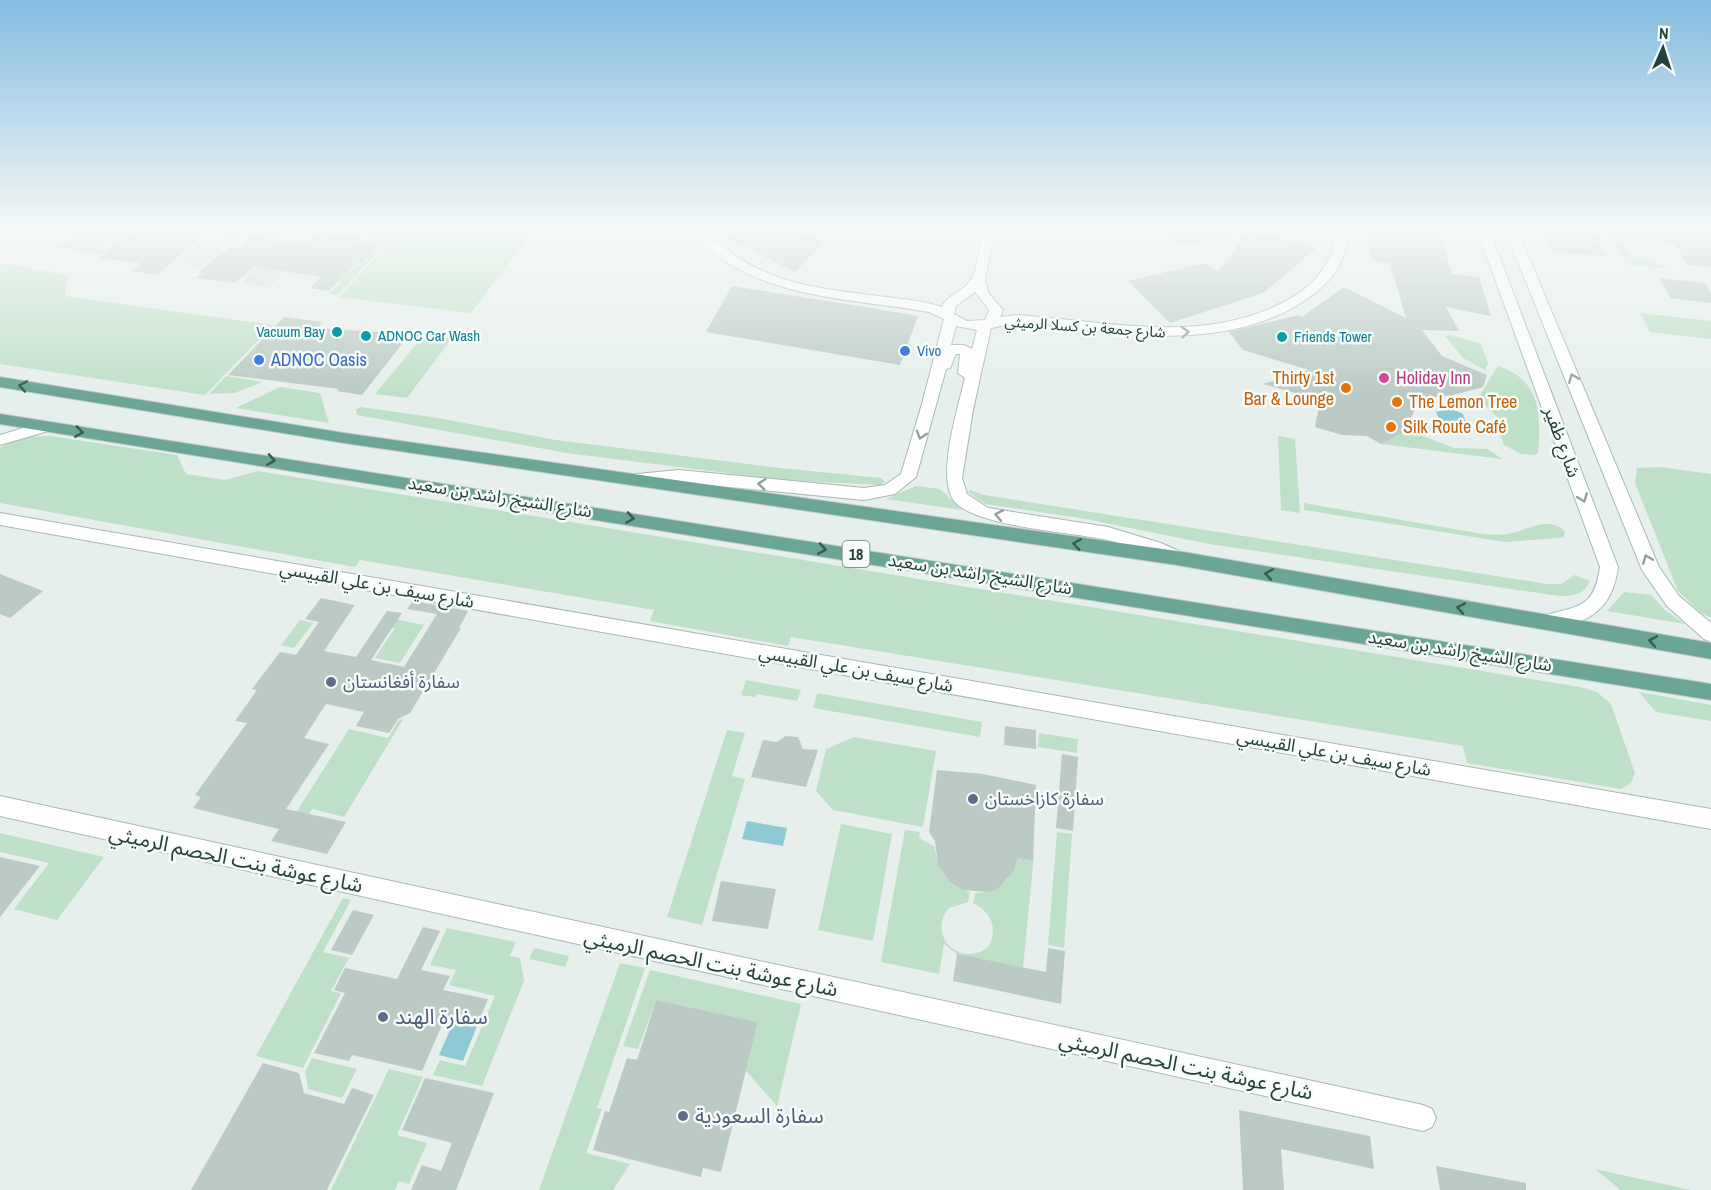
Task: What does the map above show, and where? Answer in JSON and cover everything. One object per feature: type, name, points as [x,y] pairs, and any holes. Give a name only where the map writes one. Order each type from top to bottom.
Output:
[{"type":"main road","name":"شارع الشيخ راشد بن سعيد","points":[[0,382],[344,438],[1177,558],[1711,651]]},
{"type":"main road","name":"شارع الشيخ راشد بن سعيد","points":[[0,419],[220,452],[1711,692]]},
{"type":"street","name":"شارع جمعة بن كسلا الرميثي","points":[[785,283],[842,297],[924,306],[950,315],[968,325],[1018,319],[1162,334],[1212,330],[1257,318],[1296,300],[1320,283]]},
{"type":"street","points":[[637,480],[679,476],[864,494],[881,492],[908,477],[930,404],[950,315],[950,304],[966,294],[976,283]]},
{"type":"street","points":[[979,283],[983,295],[996,310],[988,323],[965,410],[954,478],[956,491],[970,506],[993,514],[1130,539],[1177,558]]},
{"type":"street","name":"شارع ظفير","points":[[1503,283],[1609,567],[1604,595],[1594,607],[1581,616],[1545,622]]},
{"type":"street","name":"شارع ظفير","points":[[1533,283],[1651,570],[1673,601],[1711,634]]},
{"type":"street","points":[[930,404],[939,394],[948,352],[961,348],[968,354],[962,394],[965,410]]},
{"type":"street","points":[[0,440],[43,427]]},
{"type":"street","name":"شارع سيف بن علي القبيسي","points":[[0,519],[1711,819]]},
{"type":"street","name":"شارع عوشة بنت الحصم الرميثي","points":[[0,806],[1423,1118]]},
{"type":"shaded area","points":[[244,283],[273,283],[268,288]]},
{"type":"green space","points":[[0,283],[67,283],[65,296],[273,325],[205,395],[0,364]]},
{"type":"green space","points":[[340,283],[350,283],[338,295],[329,294]]},
{"type":"green space","points":[[352,283],[494,283],[471,313],[339,297]]},
{"type":"green space","points":[[1640,313],[1711,321],[1711,339],[1650,332]]},
{"type":"green space","points":[[424,335],[452,338],[407,398],[375,394]]},
{"type":"green space","points":[[1451,335],[1481,344],[1488,363],[1485,370],[1463,358],[1445,336]]},
{"type":"green space","points":[[1498,366],[1523,380],[1535,400],[1539,425],[1538,453],[1535,455],[1521,454],[1504,445],[1500,434],[1503,423],[1478,398]]},
{"type":"green space","points":[[226,376],[263,382],[234,393],[209,394]]},
{"type":"green space","points":[[280,387],[320,393],[329,423],[236,408]]},
{"type":"green space","points":[[360,407],[432,417],[556,440],[881,478],[885,482],[880,485],[783,480],[567,453],[357,415],[356,410]]},
{"type":"green space","points":[[1402,433],[1420,435],[1454,448],[1488,449],[1502,459],[1381,444]]},
{"type":"green space","points":[[50,436],[177,455],[186,474],[225,480],[258,471],[1580,687],[1597,692],[1611,704],[1635,773],[1631,783],[1621,789],[1467,763],[1463,746],[791,637],[788,646],[650,621],[654,610],[360,560],[355,567],[0,503],[0,448],[20,437]]},
{"type":"green space","points":[[1278,436],[1295,439],[1300,513],[1281,510]]},
{"type":"green space","points":[[1660,467],[1711,474],[1711,618],[1701,613],[1678,591],[1635,483],[1637,468]]},
{"type":"green space","points":[[916,486],[940,489],[962,510],[886,499]]},
{"type":"green space","points":[[970,490],[984,495],[1547,584],[1561,584],[1575,575],[1590,581],[1584,590],[1575,595],[1552,595],[1209,544],[1086,519],[986,504],[968,492]]},
{"type":"green space","points":[[1304,503],[1483,534],[1507,534],[1545,524],[1552,524],[1565,532],[1564,537],[1558,538],[1505,542],[1304,510]]},
{"type":"green space","points":[[1624,592],[1651,595],[1665,610],[1685,624],[1607,611]]},
{"type":"green space","points":[[385,617],[424,625],[400,663],[375,658],[395,628],[380,624]]},
{"type":"green space","points":[[300,620],[313,623],[294,648],[281,645]]},
{"type":"green space","points":[[746,680],[801,690],[797,701],[757,694],[755,697],[741,695]]},
{"type":"green space","points":[[1639,692],[1711,705],[1711,721],[1656,712]]},
{"type":"green space","points":[[817,693],[982,722],[980,737],[813,708]]},
{"type":"green space","points":[[404,718],[344,817],[312,809],[306,819],[294,816],[349,729],[388,738],[398,721]]},
{"type":"green space","points":[[727,730],[745,733],[732,776],[745,779],[702,925],[667,917]]},
{"type":"green space","points":[[1039,733],[1078,739],[1077,753],[1038,747]]},
{"type":"green space","points":[[854,737],[936,751],[923,827],[833,810],[816,791],[826,749]]},
{"type":"green space","points":[[841,824],[892,834],[873,941],[818,930]]},
{"type":"green space","points":[[905,830],[920,832],[919,838],[935,847],[938,862],[945,876],[956,886],[970,892],[968,902],[949,908],[943,918],[941,929],[949,946],[967,954],[977,953],[988,947],[993,933],[989,916],[973,903],[975,893],[997,888],[1007,879],[1018,858],[1032,861],[1034,855],[1023,968],[957,954],[944,944],[939,974],[881,962]]},
{"type":"green space","points":[[1057,832],[1072,834],[1064,948],[1048,945]]},
{"type":"green space","points":[[0,833],[104,857],[57,920],[14,909],[49,863],[0,852]]},
{"type":"green space","points":[[343,898],[351,900],[323,952],[349,958],[331,991],[341,993],[303,1068],[256,1056]]},
{"type":"green space","points":[[447,928],[516,942],[510,956],[520,958],[524,981],[482,1086],[433,1075],[440,1060],[465,1066],[495,996],[449,985],[456,970],[430,965]]},
{"type":"green space","points":[[534,948],[569,956],[565,967],[529,959]]},
{"type":"green space","points":[[620,963],[645,968],[597,1108],[602,1109],[586,1153],[630,1164],[613,1190],[539,1190]]},
{"type":"green space","points":[[650,970],[801,1004],[777,1106],[746,1071],[758,1022],[656,1000],[638,1049],[623,1046]]},
{"type":"green space","points":[[312,1058],[357,1069],[342,1098],[308,1089],[305,1072]]},
{"type":"green space","points":[[389,1069],[423,1077],[397,1135],[427,1143],[409,1184],[399,1181],[395,1190],[331,1190]]},
{"type":"green space","points":[[1595,1169],[1691,1190],[1621,1190]]},
{"type":"water","points":[[1449,408],[1463,414],[1466,424],[1454,427],[1440,421],[1436,412]]},
{"type":"water","points":[[747,821],[787,828],[783,846],[742,839]]},
{"type":"water","points":[[454,1021],[477,1026],[463,1061],[439,1055]]},
{"type":"building","points":[[315,283],[337,283],[329,291],[310,288]]},
{"type":"building","points":[[1130,283],[1276,283],[1263,293],[1170,323]]},
{"type":"building","points":[[1396,283],[1481,283],[1491,316],[1446,307],[1459,331],[1422,330],[1442,356],[1487,375],[1483,387],[1453,395],[1422,398],[1402,433],[1381,444],[1367,436],[1342,435],[1315,427],[1320,400],[1263,384],[1309,370],[1243,350],[1229,332],[1299,315],[1302,317],[1344,287],[1406,318]]},
{"type":"building","points":[[1662,283],[1705,283],[1711,293],[1711,303],[1671,298]]},
{"type":"building","points":[[732,286],[918,316],[900,365],[706,332]]},
{"type":"building","points":[[284,317],[322,322],[318,328],[410,334],[362,395],[337,391],[339,389],[228,375]]},
{"type":"building","points":[[0,574],[43,591],[10,618],[0,614]]},
{"type":"building","points":[[321,598],[355,605],[324,651],[356,657],[387,611],[402,613],[371,660],[404,667],[437,614],[407,609],[413,601],[468,611],[459,628],[461,628],[410,713],[398,719],[389,733],[356,726],[364,712],[326,704],[304,738],[329,744],[286,809],[346,822],[327,854],[271,841],[279,829],[193,808],[201,797],[195,795],[247,723],[235,721],[257,690],[252,689],[280,652],[296,655],[319,622],[305,619]]},
{"type":"building","points":[[1005,726],[1036,730],[1036,749],[1004,745]]},
{"type":"building","points":[[785,736],[798,737],[803,749],[818,750],[806,787],[751,777],[763,740],[777,742]]},
{"type":"building","points":[[1062,754],[1078,757],[1073,831],[1056,828]]},
{"type":"building","points":[[937,770],[983,774],[1036,785],[1033,861],[1018,858],[1013,872],[999,888],[990,892],[962,890],[949,881],[938,865],[935,841],[929,832]]},
{"type":"building","points":[[0,857],[40,866],[0,917]]},
{"type":"building","points":[[721,881],[776,889],[768,929],[712,921]]},
{"type":"building","points":[[353,910],[374,915],[352,955],[331,950]]},
{"type":"building","points":[[423,927],[440,931],[421,970],[450,976],[443,990],[488,999],[477,1025],[445,1018],[422,1071],[352,1055],[349,1061],[314,1053],[345,993],[334,990],[345,968],[397,979]]},
{"type":"building","points":[[1048,948],[1065,951],[1061,1004],[953,981],[957,954],[1046,972]]},
{"type":"building","points":[[656,1000],[758,1022],[721,1172],[703,1168],[701,1177],[593,1150],[605,1111],[609,1112],[627,1058],[637,1060]]},
{"type":"building","points":[[263,1063],[299,1073],[304,1093],[344,1104],[352,1088],[374,1095],[327,1190],[191,1190]]},
{"type":"building","points":[[425,1078],[494,1093],[456,1190],[411,1190],[422,1165],[441,1171],[452,1143],[402,1130]]},
{"type":"building","points":[[1239,1110],[1370,1136],[1374,1169],[1281,1149],[1284,1190],[1243,1190]]},
{"type":"building","points":[[1436,1166],[1526,1183],[1526,1190],[1440,1190]]},
{"type":"place","name":"Vacuum Bay","points":[[337,332]]},
{"type":"place","name":"ADNOC Car Wash","points":[[366,336]]},
{"type":"place","name":"Friends Tower","points":[[1282,337]]},
{"type":"place","name":"Vivo","points":[[905,351]]},
{"type":"place","name":"ADNOC Oasis","points":[[259,360]]},
{"type":"place","name":"Holiday Inn","points":[[1384,378]]},
{"type":"place","name":"Thirty 1st Bar & Lounge","points":[[1346,388]]},
{"type":"place","name":"The Lemon Tree","points":[[1397,402]]},
{"type":"place","name":"Silk Route Café","points":[[1391,427]]},
{"type":"place","name":"سفارة أفغانستان","points":[[331,682]]},
{"type":"place","name":"سفارة كازاخستان","points":[[973,799]]},
{"type":"place","name":"سفارة الهند","points":[[383,1017]]},
{"type":"place","name":"سفارة السعودية","points":[[683,1116]]}]
